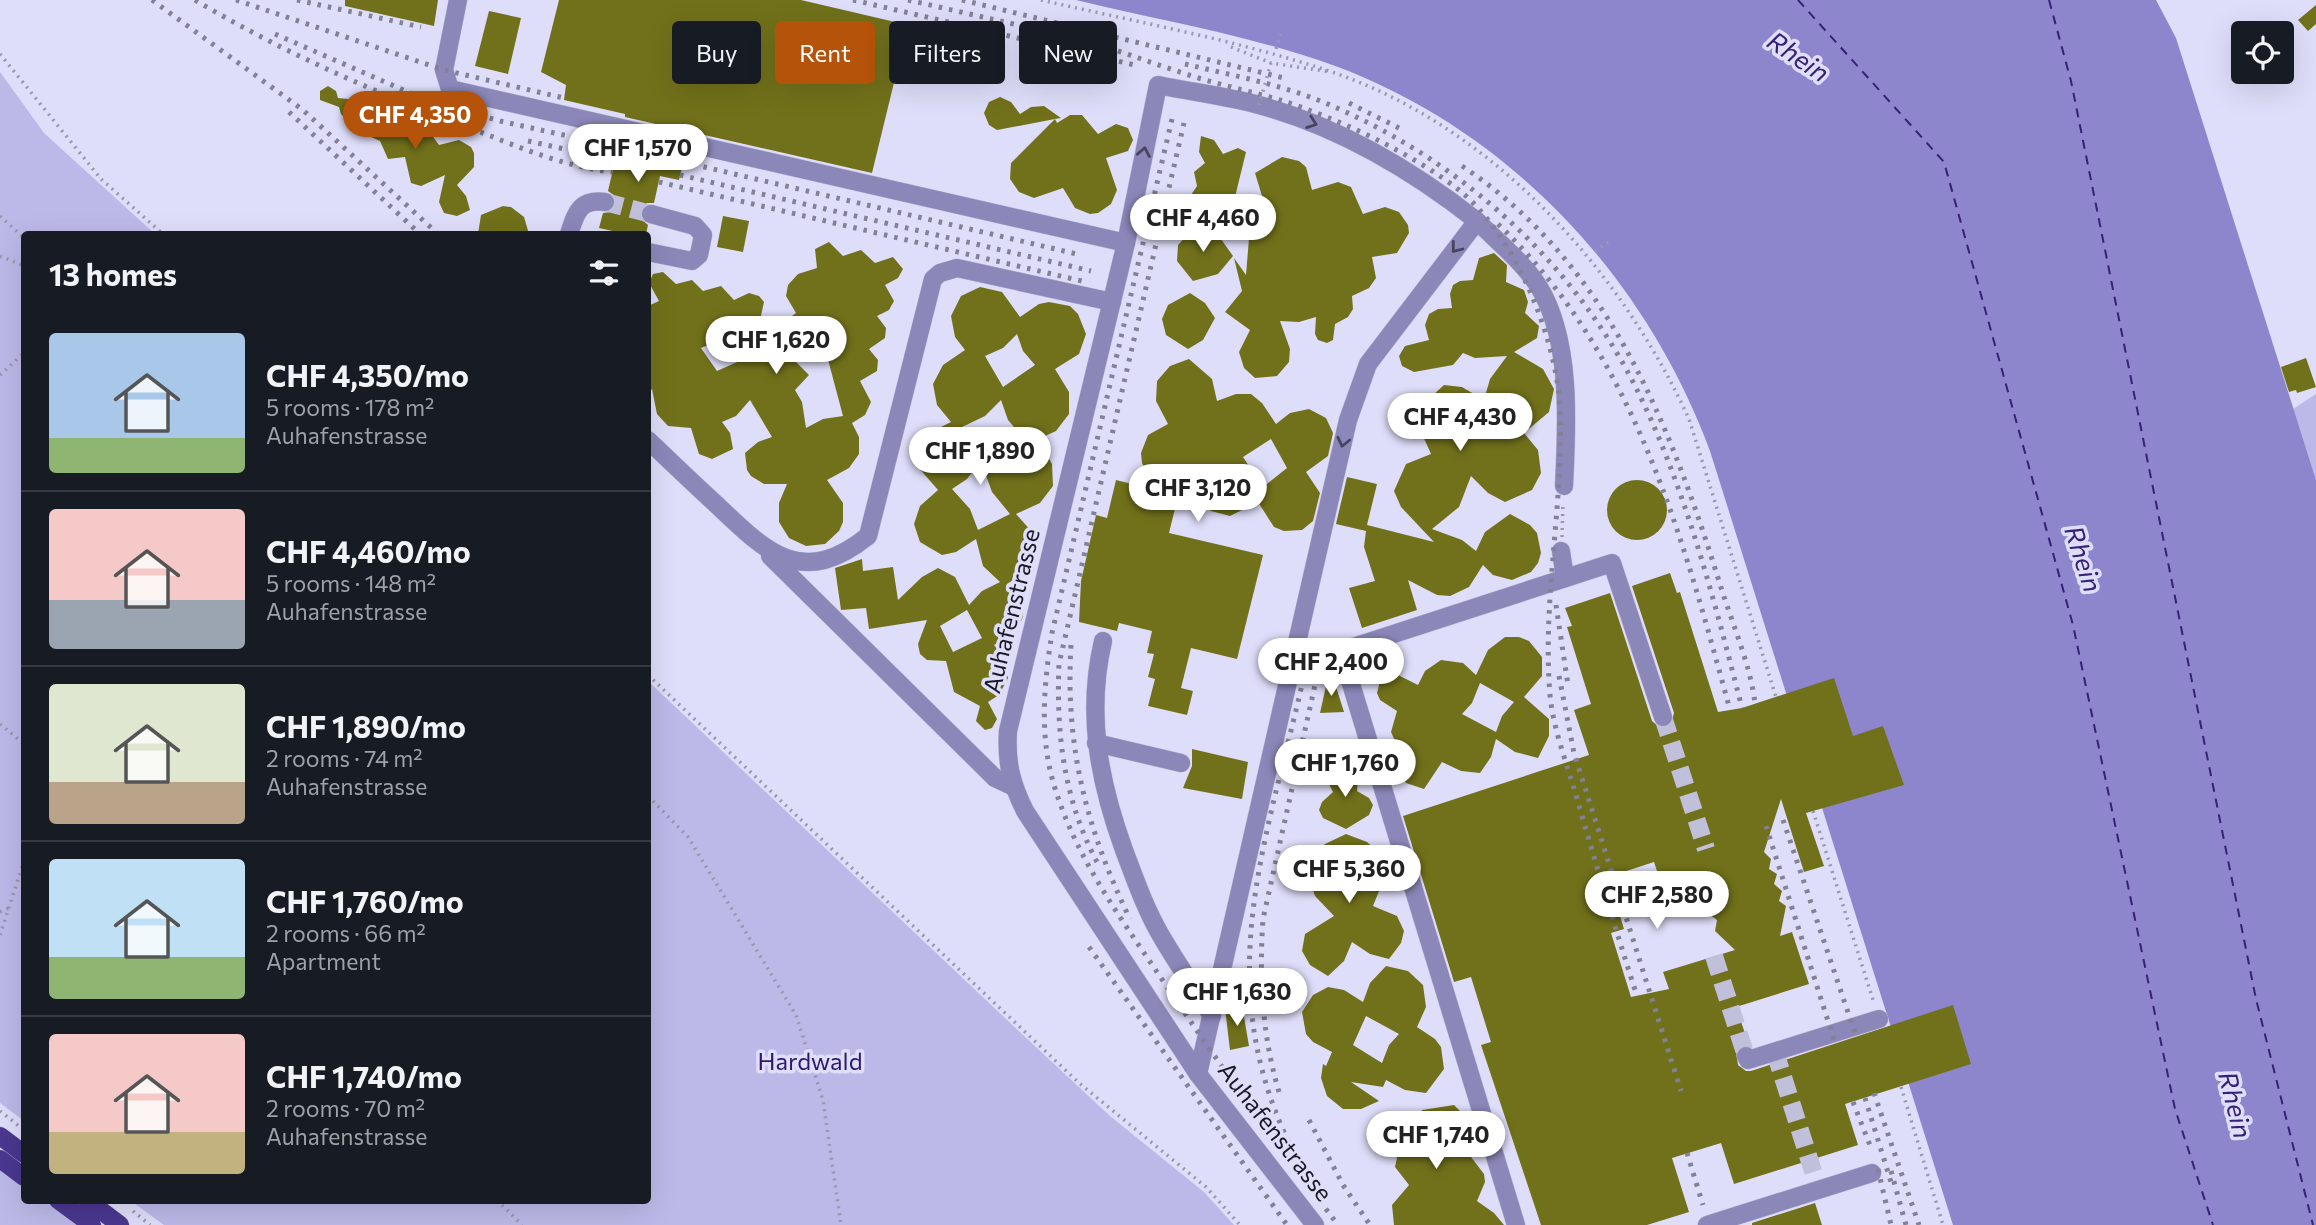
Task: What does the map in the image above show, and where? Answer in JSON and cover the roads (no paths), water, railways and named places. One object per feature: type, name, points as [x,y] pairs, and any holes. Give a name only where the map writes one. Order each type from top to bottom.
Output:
[{"type":"main road","points":[[0,1136],[21,1152]]},
{"type":"main road","points":[[0,1159],[21,1175]]},
{"type":"main road","points":[[63,1204],[92,1225]]},
{"type":"main road","points":[[92,1204],[120,1225]]},
{"type":"street","points":[[458,0],[444,70],[450,89],[1126,243]]},
{"type":"street","name":"Auhafenstrasse","points":[[1315,1225],[1198,1074],[1025,811],[1012,786],[1007,759],[1008,731],[1126,243],[1158,85],[1259,105],[1314,123],[1401,166],[1477,221]]},
{"type":"street","points":[[570,231],[577,209],[587,202],[605,202]]},
{"type":"street","points":[[651,214],[695,226],[704,235],[699,255],[692,261],[651,253]]},
{"type":"street","points":[[1198,1074],[1348,420],[1368,364],[1477,221],[1527,271],[1550,311],[1560,358],[1567,424],[1564,486]]},
{"type":"street","points":[[760,547],[787,559],[809,562],[833,559],[868,536],[933,279],[940,273],[957,268],[1112,302]]},
{"type":"street","points":[[651,443],[995,778],[1012,786]]},
{"type":"street","points":[[1561,551],[1565,578]]},
{"type":"street","points":[[1294,661],[1341,650],[1612,563],[1663,717]]},
{"type":"street","points":[[1103,641],[1095,675],[1096,743],[1106,800],[1138,888],[1159,933],[1212,1016]]},
{"type":"street","points":[[1341,650],[1516,1225]]},
{"type":"street","points":[[1096,743],[1181,763]]},
{"type":"street","points":[[1746,1056],[1748,1060],[1880,1019]]},
{"type":"street","points":[[1707,1225],[1872,1173]]},
{"type":"water","name":"Rhein","points":[[1076,0],[2156,0],[2176,38],[2316,480],[2316,1225],[1953,1225],[1710,451],[1683,388],[1649,327],[1610,271],[1565,219],[1515,172],[1461,131],[1401,95],[1338,67],[1274,46]]},
{"type":"tunnel","points":[[605,202],[651,214]]},
{"type":"tunnel","points":[[1663,717],[1706,849]]},
{"type":"tunnel","points":[[1714,956],[1746,1056]]},
{"type":"tunnel","points":[[1775,1052],[1819,1190]]},
{"type":"railway","points":[[152,0],[303,110],[435,231]]},
{"type":"railway","points":[[195,0],[297,55],[403,102],[542,156],[612,172]]},
{"type":"railway","points":[[236,0],[444,70],[564,98]]},
{"type":"railway","points":[[297,0],[421,27]]},
{"type":"railway","points":[[853,0],[1139,66]]},
{"type":"railway","points":[[908,0],[1019,25]]},
{"type":"railway","points":[[962,0],[1284,78]]},
{"type":"railway","points":[[275,34],[424,99],[500,121],[618,147]]},
{"type":"railway","points":[[1117,51],[1200,79],[1280,100],[1325,116],[1397,150],[1459,190],[1479,209],[1515,260],[1541,319],[1557,379],[1560,407],[1559,479],[1548,659],[1554,720],[1637,996]]},
{"type":"railway","points":[[1185,64],[1255,80],[1323,102],[1371,124],[1417,150],[1501,213],[1573,289],[1604,332],[1650,416],[1682,498],[1742,708]]},
{"type":"railway","points":[[1349,103],[1399,128]]},
{"type":"railway","points":[[289,112],[417,231]]},
{"type":"railway","points":[[1172,119],[1052,633],[1044,709],[1046,748],[1063,811],[1099,884],[1202,1038],[1338,1225]]},
{"type":"railway","points":[[1097,862],[1077,815],[1064,766],[1059,716],[1059,664],[1184,123]]},
{"type":"railway","points":[[528,141],[615,160]]},
{"type":"railway","points":[[683,162],[1081,255]]},
{"type":"railway","points":[[1462,166],[1513,205],[1557,249],[1594,298],[1626,350],[1654,405],[1700,521],[1745,657],[1755,703]]},
{"type":"railway","points":[[680,175],[1091,271]]},
{"type":"railway","points":[[659,182],[1086,282]]},
{"type":"railway","points":[[1498,224],[1545,275],[1585,330],[1619,388],[1671,513],[1693,578],[1730,710]]},
{"type":"railway","points":[[1556,605],[1568,685]]},
{"type":"railway","points":[[1071,645],[1072,718],[1082,786],[1101,852],[1130,919]]},
{"type":"railway","points":[[1559,676],[1574,753],[1681,1091]]},
{"type":"railway","points":[[1298,1161],[1271,1099],[1255,1040],[1250,981],[1252,924],[1260,867],[1302,685]]},
{"type":"railway","points":[[1279,1092],[1265,1028],[1261,962],[1263,919],[1315,685]]},
{"type":"railway","points":[[1783,820],[1856,1036]]},
{"type":"railway","points":[[1766,826],[1835,1043]]},
{"type":"railway","points":[[1089,947],[1287,1225]]},
{"type":"railway","points":[[1874,1093],[1919,1225]]},
{"type":"railway","points":[[1865,1098],[1891,1182]]},
{"type":"railway","points":[[1853,1102],[1871,1148]]},
{"type":"railway","points":[[1309,1120],[1343,1185],[1370,1225]]},
{"type":"railway","points":[[1687,1153],[1703,1205]]},
{"type":"railway","points":[[1878,1169],[1891,1225]]},
{"type":"railway","points":[[1891,1171],[1906,1225]]},
{"type":"park label","name":"Hardwald","points":[[810,1062]]}]
